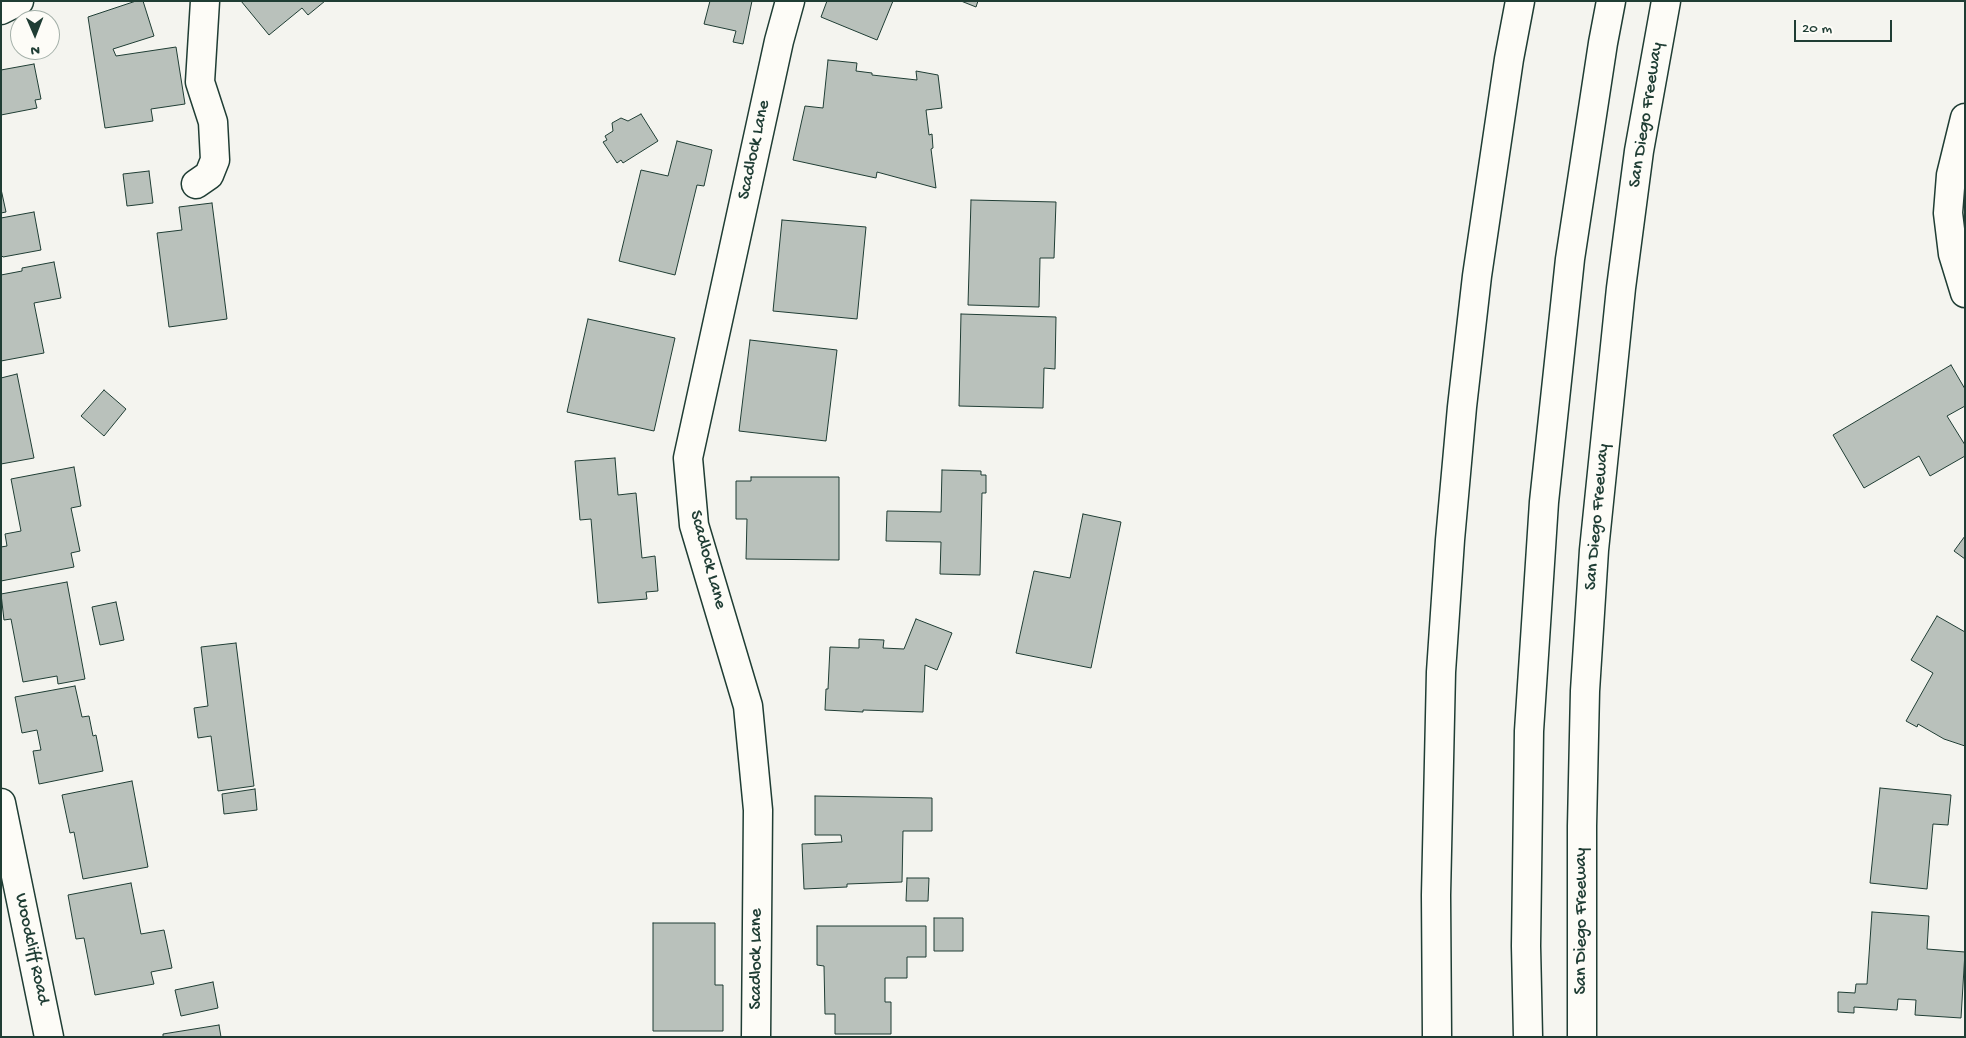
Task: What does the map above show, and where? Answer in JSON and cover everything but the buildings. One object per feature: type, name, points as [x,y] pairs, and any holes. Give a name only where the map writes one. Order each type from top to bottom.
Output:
[{"type":"main road","points":[[1,10],[19,1]]},
{"type":"main road","points":[[196,184],[209,175],[215,160],[213,122],[200,82],[205,1]]},
{"type":"main road","name":"Scadlock Lane","points":[[756,1037],[758,810],[748,706],[694,526],[688,458],[779,41],[790,1]]},
{"type":"main road","points":[[1437,1037],[1436,895],[1441,672],[1451,530],[1462,407],[1480,257],[1508,68],[1520,1]]},
{"type":"main road","points":[[1528,1037],[1526,946],[1529,731],[1544,502],[1570,259],[1611,1]]},
{"type":"main road","name":"San Diego Freeway","points":[[1582,1037],[1582,826],[1585,691],[1594,550],[1621,288],[1638,160],[1666,1]]},
{"type":"main road","points":[[1965,118],[1951,175],[1948,213],[1953,254],[1965,293]]},
{"type":"main road","name":"Woodcliff Road","points":[[1,802],[49,1037]]}]
